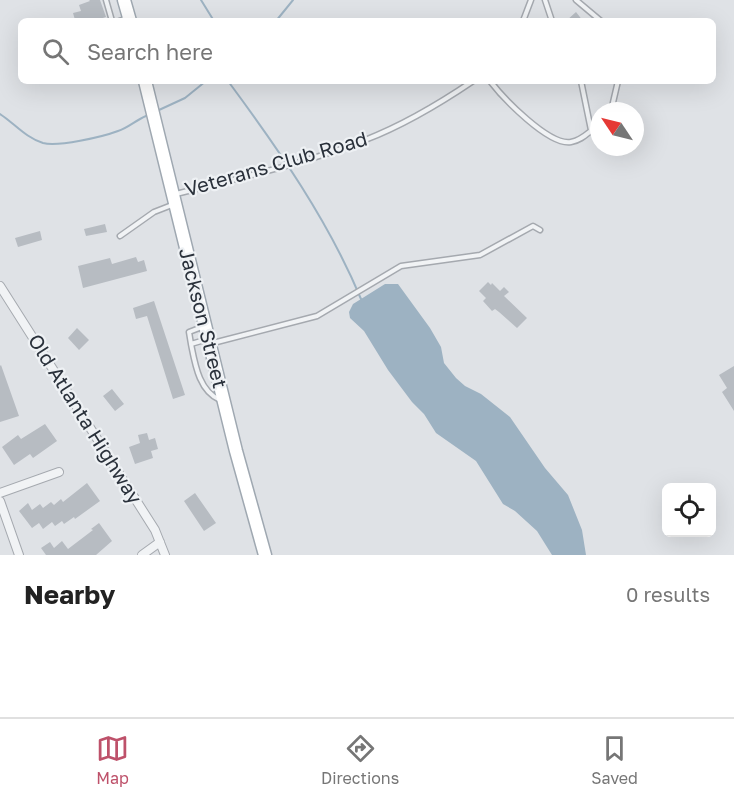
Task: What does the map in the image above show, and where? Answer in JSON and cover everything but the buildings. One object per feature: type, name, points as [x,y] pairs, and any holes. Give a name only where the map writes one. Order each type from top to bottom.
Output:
[{"type":"main road","points":[[124,0],[126,18]]},
{"type":"main road","name":"Jackson Street","points":[[146,84],[224,402],[265,555]]},
{"type":"street","name":"Old Atlanta Highway","points":[[0,286],[149,520],[165,555]]},
{"type":"street","points":[[0,493],[59,472]]},
{"type":"street","points":[[0,501],[20,555]]},
{"type":"street","points":[[142,555],[160,542]]},
{"type":"lane","points":[[106,0],[111,18]]},
{"type":"lane","points":[[524,18],[530,0]]},
{"type":"lane","points":[[546,0],[551,18]]},
{"type":"lane","points":[[576,0],[598,18]]},
{"type":"lane","name":"Veterans Club Road","points":[[120,236],[175,199],[365,140],[432,108],[468,84]]},
{"type":"lane","points":[[493,84],[537,128],[557,140],[568,143],[581,140],[590,131]]},
{"type":"lane","points":[[581,84],[590,126]]},
{"type":"lane","points":[[614,102],[617,84]]},
{"type":"lane","points":[[191,344],[209,342],[317,315],[401,266],[480,255],[533,226],[540,230]]},
{"type":"lane","points":[[205,326],[189,332],[199,377],[214,397],[224,402]]},
{"type":"water","points":[[385,284],[398,284],[430,328],[441,347],[444,363],[456,378],[510,417],[545,468],[568,495],[582,530],[586,555],[552,555],[537,531],[515,511],[503,504],[476,461],[436,433],[424,414],[388,370],[364,331],[350,318],[349,312],[353,304]]},
{"type":"waterway","points":[[201,0],[212,18]]},
{"type":"waterway","points":[[278,18],[293,0]]},
{"type":"waterway","points":[[159,110],[185,98],[202,84]]},
{"type":"waterway","points":[[230,84],[301,186],[333,241],[361,299]]},
{"type":"waterway","points":[[0,114],[31,138],[50,144],[80,141],[111,133],[146,116]]}]
